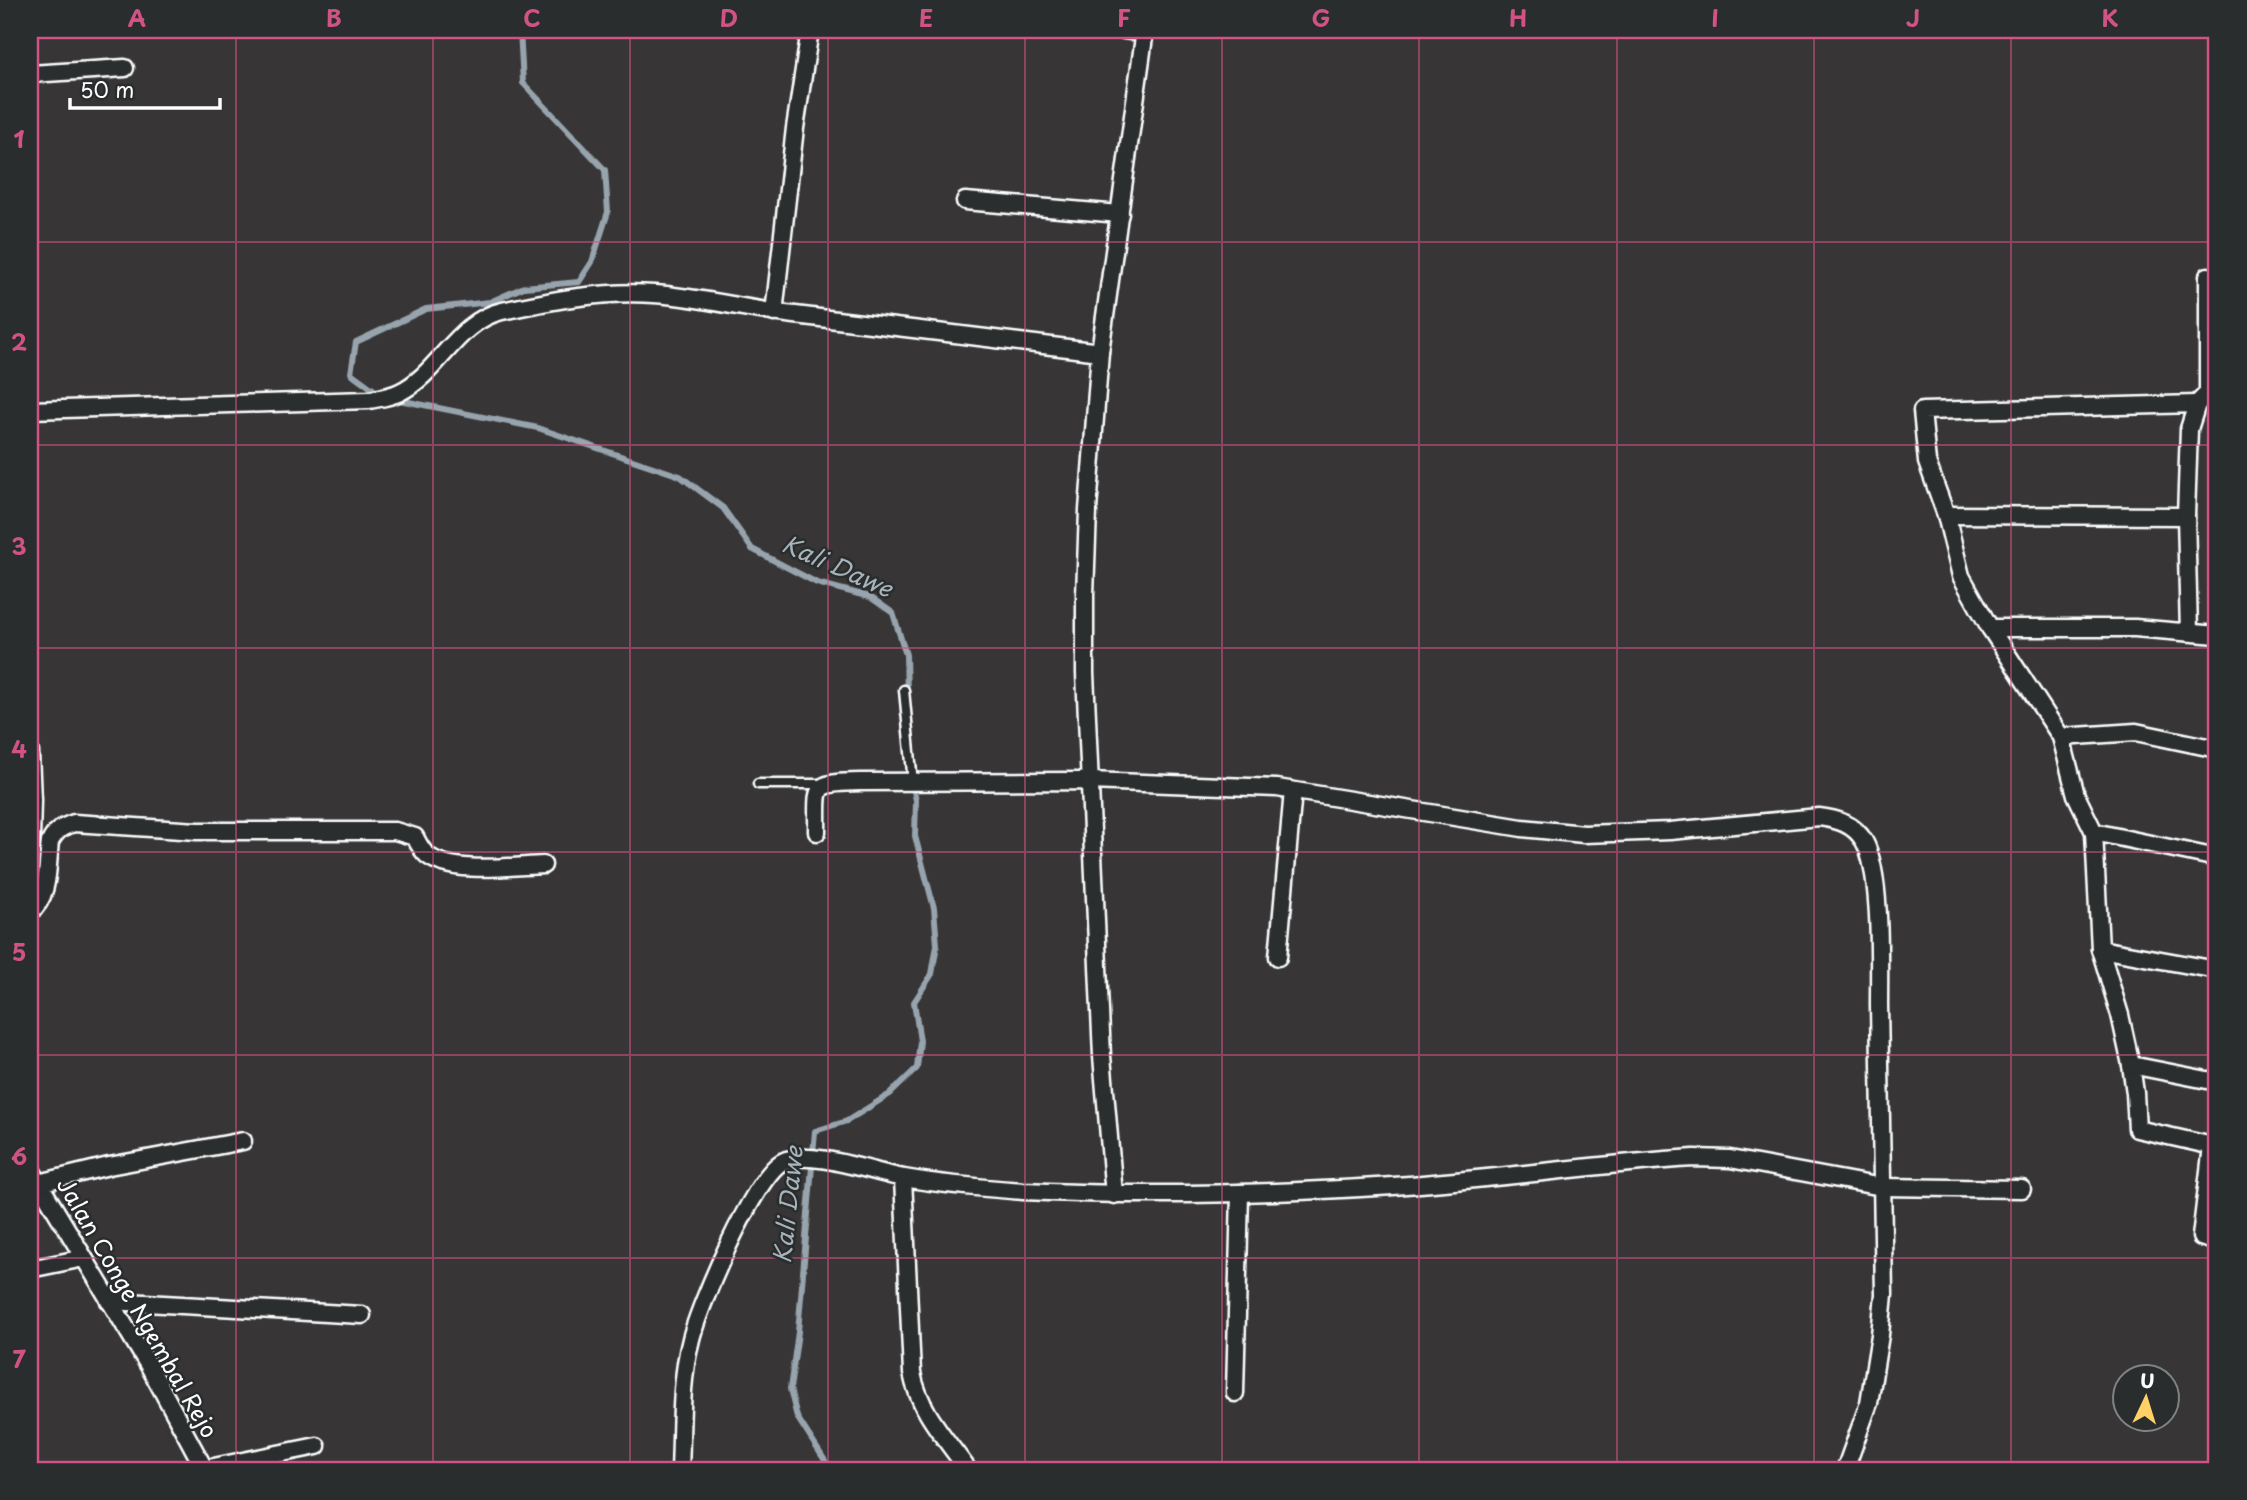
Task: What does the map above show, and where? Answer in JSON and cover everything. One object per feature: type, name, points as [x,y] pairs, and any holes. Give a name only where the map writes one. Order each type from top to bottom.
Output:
[{"type":"street","points":[[774,313],[795,128],[810,30]]},
{"type":"street","points":[[1114,1195],[1101,1056],[1085,673],[1085,595],[1088,510],[1100,352],[1145,31],[1124,30]]},
{"type":"street","points":[[30,74],[125,68]]},
{"type":"street","points":[[965,201],[1119,214]]},
{"type":"street","points":[[2189,632],[2186,516],[2189,429],[2207,397],[2213,307],[2208,276]]},
{"type":"street","points":[[30,410],[369,400],[385,397],[400,392],[418,380],[483,317],[500,311],[582,297],[651,293],[774,313],[1100,352]]},
{"type":"street","points":[[2207,397],[1922,411],[1927,462],[1946,515],[1961,576],[1990,628],[2061,737],[2076,795],[2094,832],[2100,950],[2120,1015],[2131,1065],[2136,1093],[2137,1129],[2215,1147],[2201,1237],[2217,1241]]},
{"type":"street","points":[[1946,515],[2186,516]]},
{"type":"street","points":[[1990,628],[2135,628],[2217,635]]},
{"type":"street","points":[[2061,737],[2136,732],[2217,749]]},
{"type":"street","points":[[30,751],[30,878]]},
{"type":"street","points":[[817,832],[818,794],[821,787],[827,784],[1089,781],[1235,786],[1293,791],[1556,833],[1631,834],[1819,817],[1836,819],[1850,827],[1863,839],[1874,872],[1879,955],[1884,1294],[1869,1403],[1845,1470]]},
{"type":"street","points":[[1278,957],[1293,791]]},
{"type":"street","points":[[30,912],[37,906],[43,894],[50,842],[61,827],[74,823],[197,831],[395,831],[415,837],[427,855],[452,865],[481,867],[543,864]]},
{"type":"street","points":[[2094,832],[2217,858]]},
{"type":"street","points":[[2100,950],[2217,970]]},
{"type":"street","points":[[2131,1065],[2217,1082]]},
{"type":"street","points":[[39,1183],[109,1166],[243,1141]]},
{"type":"street","points":[[680,1470],[686,1367],[691,1338],[722,1257],[750,1203],[773,1168],[781,1162],[801,1157],[826,1160],[903,1178],[969,1188],[1114,1195],[1396,1186],[1694,1158],[1730,1159],[1882,1187],[2022,1189]]},
{"type":"street","name":"Jalan Conge Ngembal Rejo","points":[[30,1168],[149,1366],[204,1470]]},
{"type":"street","points":[[903,1178],[915,1392],[968,1470]]},
{"type":"street","points":[[1235,1393],[1240,1193]]},
{"type":"street","points":[[30,1269],[83,1258]]},
{"type":"street","points":[[110,1301],[362,1315]]},
{"type":"street","points":[[204,1470],[317,1446]]},
{"type":"lane","points":[[904,690],[914,783]]},
{"type":"lane","points":[[758,784],[827,784]]},
{"type":"waterway","name":"Kali Dawe","points":[[381,395],[351,373],[356,342],[426,309],[490,302],[524,287],[579,282],[592,262],[608,212],[605,170],[523,83],[520,30]]},
{"type":"waterway","name":"Kali Dawe","points":[[394,399],[538,428],[680,476],[723,508],[752,549],[817,583],[870,597],[893,613],[906,655],[907,695]]},
{"type":"waterway","name":"Kali Dawe","points":[[831,1470],[797,1417],[790,1389],[798,1332],[815,1131],[847,1121],[890,1094],[917,1068],[920,1041],[914,1002],[932,974],[937,945],[934,908],[915,836],[916,800],[912,782]]}]
